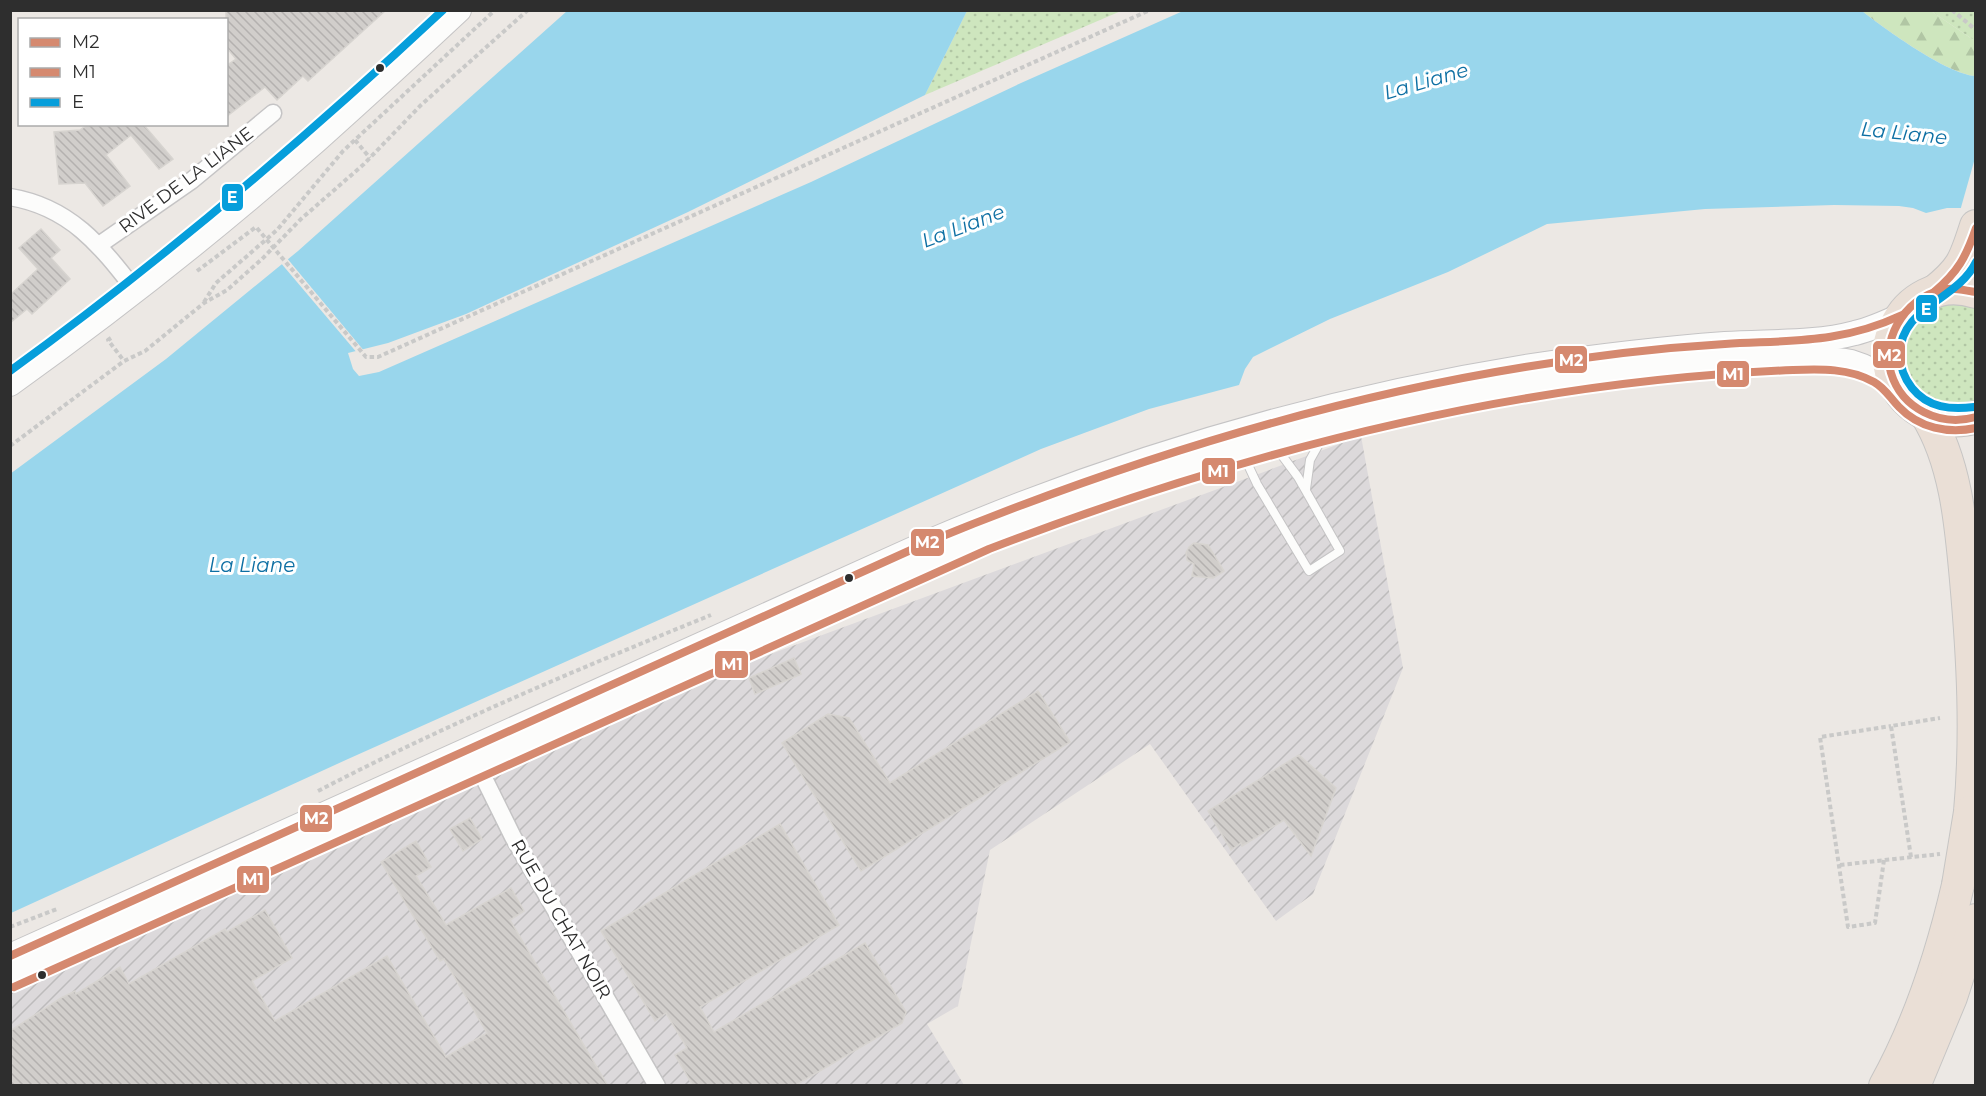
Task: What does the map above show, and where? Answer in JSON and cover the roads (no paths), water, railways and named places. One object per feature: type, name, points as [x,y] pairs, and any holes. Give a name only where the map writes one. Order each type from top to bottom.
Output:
[{"type":"highway","points":[[1972,236],[1959,270],[1934,292],[1914,302],[1902,315],[1893,331],[1889,354],[1891,373],[1909,402],[1926,414],[1948,420],[1976,417]]},
{"type":"highway","points":[[1934,292],[1954,289],[1976,292]]},
{"type":"highway","points":[[1886,1086],[1927,992],[1945,938],[1958,885],[1970,812],[1975,714],[1972,640],[1962,535],[1944,454],[1939,438],[1926,414]]},
{"type":"highway","points":[[1914,1086],[1951,997],[1976,920]]},
{"type":"street","points":[[10,384],[226,218],[317,140],[459,10]]},
{"type":"street","name":"RIVE DE LA LIANE","points":[[99,245],[186,184],[273,113]]},
{"type":"street","points":[[10,197],[33,202],[76,224],[99,245],[135,290]]},
{"type":"street","points":[[10,977],[968,525],[1127,465],[1243,436],[1381,395],[1525,368],[1689,347],[1835,337],[1866,330],[1902,315]]},
{"type":"street","points":[[1243,436],[1271,442],[1422,406],[1532,386],[1650,370],[1748,362],[1818,359],[1848,362],[1869,368],[1897,386]]},
{"type":"street","points":[[10,956],[474,758]]},
{"type":"street","name":"RUE DU CHAT NOIR","points":[[474,758],[513,837],[657,1086]]},
{"type":"lane","points":[[1305,490],[1310,460],[1331,426]]},
{"type":"lane","points":[[1243,436],[1257,484],[1309,572],[1340,552],[1291,466],[1271,442]]},
{"type":"water","name":"La Liane","points":[[567,11],[967,11],[925,95],[688,212],[466,314],[388,343],[348,353],[353,369],[359,376],[379,372],[811,182],[1021,83],[1183,11],[1862,11],[1900,39],[1933,59],[1949,68],[1975,76],[1975,208],[1947,208],[1926,213],[1899,206],[1834,205],[1705,209],[1547,224],[1448,272],[1330,319],[1253,357],[1239,385],[1149,409],[1041,449],[348,759],[11,913],[10,474],[166,359],[298,251]]}]
